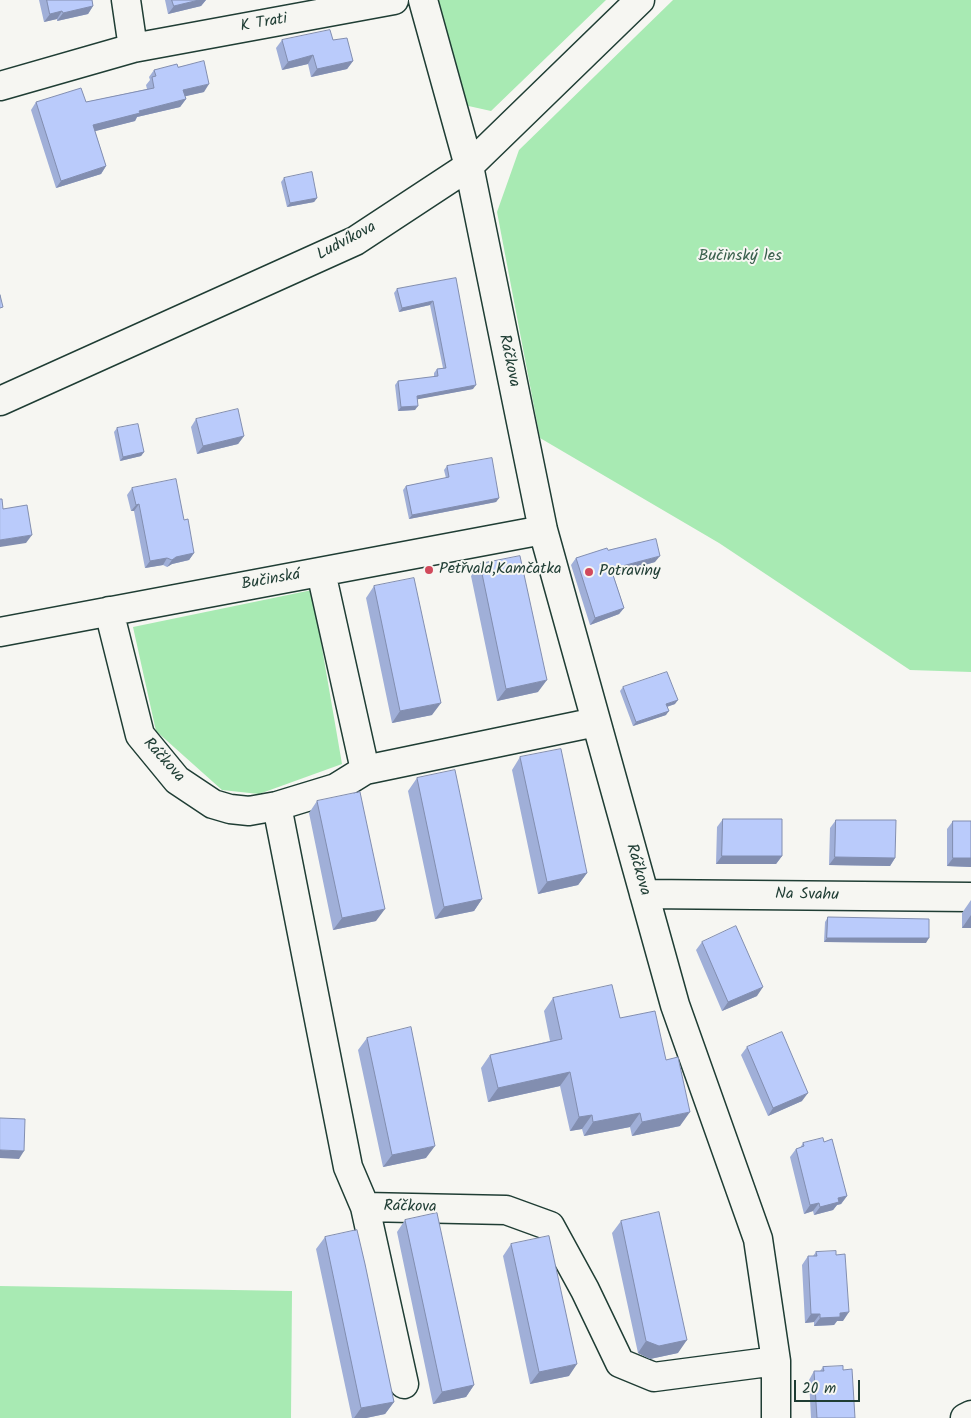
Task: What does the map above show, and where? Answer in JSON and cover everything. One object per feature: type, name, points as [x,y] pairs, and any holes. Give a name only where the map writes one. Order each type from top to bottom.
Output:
[{"type":"street","points":[[126,0],[134,48]]},
{"type":"street","name":"K Trati","points":[[0,86],[134,48],[394,0]]},
{"type":"street","name":"Ráčkova","points":[[423,0],[469,166],[543,530],[675,1005],[758,1239],[776,1361],[776,1418]]},
{"type":"street","name":"Ludvíkova","points":[[0,401],[355,241],[469,166],[640,0]]},
{"type":"street","name":"Bučinská","points":[[0,632],[543,530]]},
{"type":"street","points":[[321,572],[365,770]]},
{"type":"street","name":"Ráčkova","points":[[110,611],[140,736],[177,780],[213,804],[230,809],[249,811],[277,806],[336,788],[365,770],[596,722]]},
{"type":"street","name":"Ráčkova","points":[[277,806],[348,1167],[365,1207],[506,1210],[550,1226],[585,1290],[620,1363],[654,1376],[776,1361]]},
{"type":"street","name":"Na Svahu","points":[[644,894],[971,897]]},
{"type":"street","points":[[365,1207],[404,1384]]},
{"type":"street","points":[[965,1418],[971,1415]]},
{"type":"green space","points":[[432,0],[606,0],[491,111],[455,103]]},
{"type":"green space","name":"Bučinský les","points":[[673,0],[971,0],[971,672],[910,670],[719,543],[540,438],[497,212],[519,150]]},
{"type":"green space","points":[[312,590],[342,764],[259,794],[222,790],[156,731],[133,627]]},
{"type":"green space","points":[[0,1286],[292,1291],[291,1418],[0,1418]]},
{"type":"building","points":[[47,0],[92,0],[93,6],[50,14]]},
{"type":"building","points":[[172,0],[199,0],[174,6]]},
{"type":"building","points":[[330,30],[333,40],[347,38],[353,61],[317,69],[313,55],[288,62],[282,40]]},
{"type":"building","points":[[204,61],[209,84],[183,90],[186,99],[93,125],[106,166],[61,181],[36,102],[81,88],[86,102],[154,88],[152,77],[156,76],[154,70],[177,64],[178,67]]},
{"type":"building","points":[[312,172],[317,198],[290,203],[284,178]]},
{"type":"building","points":[[456,278],[476,385],[417,396],[418,406],[401,407],[398,381],[438,376],[437,369],[446,368],[433,301],[402,308],[397,289]]},
{"type":"building","points":[[0,295],[3,307],[0,308]]},
{"type":"building","points":[[238,409],[244,436],[203,446],[196,419]]},
{"type":"building","points":[[138,424],[144,452],[123,457],[117,428]]},
{"type":"building","points":[[492,458],[499,498],[412,515],[406,486],[449,477],[447,466]]},
{"type":"building","points":[[176,479],[184,520],[188,519],[194,553],[176,557],[172,560],[167,558],[150,561],[139,504],[136,505],[132,488]]},
{"type":"building","points":[[0,499],[2,499],[3,509],[27,505],[32,535],[0,540]]},
{"type":"building","points":[[656,539],[660,556],[611,569],[624,608],[595,618],[576,558],[607,548],[608,550]]},
{"type":"building","points":[[520,556],[547,680],[506,689],[480,564]]},
{"type":"building","points":[[414,578],[441,703],[400,711],[374,586]]},
{"type":"building","points":[[667,672],[678,700],[666,704],[669,711],[636,722],[623,687]]},
{"type":"building","points":[[561,749],[587,873],[547,882],[520,757]]},
{"type":"building","points":[[455,770],[482,899],[444,907],[417,778]]},
{"type":"building","points":[[360,792],[385,909],[342,918],[317,801]]},
{"type":"building","points":[[723,819],[782,819],[782,856],[722,856]]},
{"type":"building","points":[[836,820],[896,820],[895,858],[835,857]]},
{"type":"building","points":[[953,821],[971,821],[971,858],[953,858]]},
{"type":"building","points":[[828,917],[929,919],[929,938],[827,938]]},
{"type":"building","points":[[736,926],[763,987],[728,1002],[702,942]]},
{"type":"building","points":[[612,985],[620,1018],[655,1011],[666,1060],[678,1057],[690,1112],[642,1122],[640,1113],[593,1122],[592,1115],[579,1117],[570,1072],[498,1088],[490,1055],[562,1039],[553,998]]},
{"type":"building","points":[[411,1027],[435,1146],[392,1155],[367,1038]]},
{"type":"building","points":[[782,1032],[808,1093],[773,1108],[747,1047]]},
{"type":"building","points":[[0,1118],[25,1119],[24,1151],[0,1150]]},
{"type":"building","points":[[823,1138],[824,1142],[832,1139],[847,1196],[838,1198],[839,1202],[820,1207],[819,1203],[810,1205],[796,1149],[804,1146],[803,1143]]},
{"type":"building","points":[[659,1212],[687,1340],[659,1346],[646,1341],[621,1221]]},
{"type":"building","points":[[437,1213],[474,1385],[442,1392],[405,1220]]},
{"type":"building","points":[[357,1230],[394,1402],[361,1408],[325,1237]]},
{"type":"building","points":[[549,1236],[577,1364],[539,1372],[511,1244]]},
{"type":"building","points":[[836,1251],[836,1255],[845,1254],[849,1312],[840,1313],[840,1317],[820,1318],[820,1314],[811,1314],[808,1256],[817,1256],[816,1252]]},
{"type":"building","points":[[843,1366],[843,1370],[852,1369],[855,1418],[817,1418],[814,1371],[824,1371],[823,1367]]},
{"type":"place","name":"Petřvald,Kamčatka","points":[[429,570]]},
{"type":"place","name":"Potraviny","points":[[589,572]]}]
